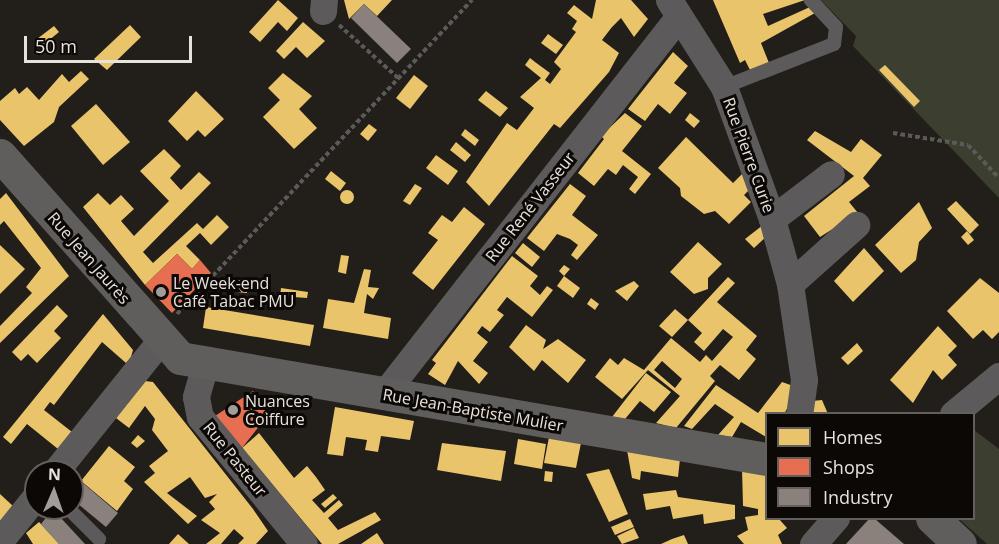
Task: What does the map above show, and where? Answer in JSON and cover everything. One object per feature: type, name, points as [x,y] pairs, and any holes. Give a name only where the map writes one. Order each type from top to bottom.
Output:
[{"type":"main road","name":"Rue Jean Jaurès","points":[[4,167],[182,354]]},
{"type":"main road","name":"Rue Jean-Baptiste Mulier","points":[[182,354],[383,395],[765,459]]},
{"type":"main road","points":[[933,520],[960,544]]},
{"type":"street","name":"Rue Pierre Curie","points":[[673,10],[702,47],[724,87],[772,219],[790,284],[804,380],[799,412]]},
{"type":"street","name":"Rue René Vasseur","points":[[383,395],[673,10]]},
{"type":"street","name":"Rue Pierre Curie","points":[[772,219],[831,174]]},
{"type":"street","points":[[790,284],[856,225]]},
{"type":"street","points":[[69,460],[182,354]]},
{"type":"street","name":"Rue Pasteur","points":[[182,354],[200,417],[304,544]]},
{"type":"street","points":[[955,412],[999,376]]},
{"type":"street","points":[[0,541],[24,511]]},
{"type":"street","points":[[813,544],[835,520]]},
{"type":"lane","points":[[724,87],[834,44],[836,27],[810,0]]},
{"type":"lane","points":[[80,520],[99,539]]},
{"type":"path","points":[[182,354],[174,318],[472,0]]},
{"type":"path","points":[[324,5],[398,78]]},
{"type":"path","points":[[893,133],[968,145],[999,178]]},
{"type":"green space","points":[[821,0],[999,0],[999,198],[853,46],[856,36]]},
{"type":"green space","points":[[975,431],[999,449],[999,544],[987,544],[960,520],[975,520]]},
{"type":"building: Homes","points":[[278,0],[298,18],[287,31],[278,22],[260,42],[249,32]]},
{"type":"building: Homes","points":[[344,0],[392,0],[377,16],[364,4],[349,19]]},
{"type":"building: Homes","points":[[596,0],[631,0],[648,19],[634,37],[621,18],[612,27],[602,40],[619,53],[609,72],[560,128],[554,124],[489,206],[466,182],[507,123],[517,130],[534,108],[520,97],[541,78],[525,65],[530,58],[550,73],[545,80],[550,84],[561,69],[554,62],[576,32],[572,29],[577,21],[567,13],[574,5],[592,19]]},
{"type":"building: Homes","points":[[713,0],[805,0],[763,14],[768,26],[810,7],[815,13],[761,43],[769,63],[750,70],[745,60],[740,63]]},
{"type":"building: Homes","points":[[303,22],[325,41],[307,58],[296,47],[284,59],[276,51]]},
{"type":"building: Homes","points":[[130,25],[141,37],[107,70],[94,59]]},
{"type":"building: Homes","points":[[54,26],[59,32],[42,46],[37,39]]},
{"type":"building: Homes","points":[[548,34],[563,45],[556,54],[541,43]]},
{"type":"building: Homes","points":[[673,52],[688,66],[674,83],[687,93],[670,114],[658,104],[645,121],[628,109]]},
{"type":"building: Homes","points":[[885,65],[920,101],[914,107],[879,70]]},
{"type":"building: Homes","points":[[81,71],[89,79],[59,107],[54,122],[24,146],[0,120],[0,101],[15,88],[19,94],[27,87],[39,100],[62,74],[69,82]]},
{"type":"building: Homes","points":[[283,73],[312,96],[299,109],[317,128],[294,149],[263,117],[280,100],[268,88]]},
{"type":"building: Homes","points":[[414,75],[428,86],[410,109],[396,98]]},
{"type":"building: Homes","points":[[196,91],[224,119],[205,137],[198,130],[187,141],[168,121]]},
{"type":"building: Homes","points":[[486,91],[508,108],[500,117],[478,100]]},
{"type":"building: Homes","points":[[96,104],[130,142],[103,165],[71,126]]},
{"type":"building: Homes","points":[[625,113],[642,126],[622,151],[651,174],[635,194],[629,189],[638,177],[623,165],[616,175],[608,169],[594,186],[578,173],[604,139],[601,136]]},
{"type":"building: Homes","points":[[690,113],[700,121],[694,128],[685,120]]},
{"type":"building: Homes","points":[[369,124],[377,130],[368,141],[360,134]]},
{"type":"building: Homes","points":[[465,129],[479,140],[475,146],[461,135]]},
{"type":"building: Homes","points":[[815,131],[851,152],[861,139],[882,155],[863,178],[870,186],[849,202],[858,213],[820,237],[804,216],[854,176],[807,140]]},
{"type":"building: Homes","points":[[686,137],[733,183],[743,173],[749,190],[744,195],[751,202],[729,224],[715,211],[704,214],[681,196],[680,188],[658,168]]},
{"type":"building: Homes","points":[[456,142],[471,155],[465,162],[450,150]]},
{"type":"building: Homes","points":[[164,149],[181,166],[170,178],[181,190],[199,172],[211,183],[143,252],[153,263],[197,223],[203,229],[217,215],[229,227],[211,245],[200,233],[186,246],[200,260],[192,269],[177,254],[145,285],[83,207],[98,193],[110,205],[121,195],[134,209],[121,221],[134,236],[169,201],[140,171]]},
{"type":"building: Homes","points":[[436,155],[458,171],[448,185],[426,168]]},
{"type":"building: Homes","points":[[331,171],[346,183],[340,191],[325,179]]},
{"type":"building: Homes","points":[[415,184],[422,188],[410,205],[403,201]]},
{"type":"building: Homes","points":[[570,184],[586,196],[572,215],[598,235],[577,260],[571,255],[578,245],[570,239],[557,234],[544,251],[527,238]]},
{"type":"building: Homes","points":[[344,190],[350,190],[354,197],[350,204],[344,204],[340,200],[340,194]]},
{"type":"building: Homes","points":[[6,193],[69,276],[0,343],[0,326],[32,293],[26,287],[41,268],[4,221],[0,225],[0,199]]},
{"type":"building: Homes","points":[[956,201],[979,225],[970,234],[947,209]]},
{"type":"building: Homes","points":[[919,202],[932,228],[919,242],[916,260],[901,273],[875,245]]},
{"type":"building: Homes","points":[[464,207],[485,224],[433,290],[412,273],[438,240],[428,233],[442,215],[452,222]]},
{"type":"building: Homes","points":[[763,225],[767,236],[754,248],[745,239]]},
{"type":"building: Homes","points":[[967,231],[974,240],[968,245],[961,237]]},
{"type":"building: Homes","points":[[698,242],[722,264],[708,278],[708,289],[694,294],[670,272]]},
{"type":"building: Homes","points":[[523,243],[540,257],[532,267],[515,253]]},
{"type":"building: Homes","points":[[0,245],[25,269],[0,294]]},
{"type":"building: Homes","points":[[864,248],[884,271],[853,302],[834,281]]},
{"type":"building: Homes","points":[[341,255],[349,256],[346,274],[338,272]]},
{"type":"building: Homes","points":[[512,256],[538,276],[530,286],[540,295],[547,286],[553,290],[532,317],[507,297],[497,310],[504,315],[490,332],[482,326],[477,333],[488,342],[473,361],[488,373],[479,384],[458,361],[445,385],[428,374],[436,363],[432,360]]},
{"type":"building: Homes","points":[[564,265],[570,269],[564,276],[559,271]]},
{"type":"building: Homes","points":[[364,269],[371,270],[368,287],[379,288],[373,299],[367,294],[364,313],[391,318],[388,339],[323,328],[328,299],[354,303]]},
{"type":"building: Homes","points":[[228,275],[248,284],[247,293],[226,291]]},
{"type":"building: Homes","points":[[564,276],[580,288],[573,298],[557,286]]},
{"type":"building: Homes","points":[[728,277],[735,283],[717,302],[757,336],[746,350],[756,359],[739,380],[720,365],[710,376],[715,381],[676,428],[656,423],[680,396],[648,370],[622,399],[595,377],[610,358],[618,365],[624,358],[644,370],[671,338],[700,362],[706,355],[712,361],[733,337],[723,329],[704,351],[694,342],[702,333],[688,320]],"holes":[[[662,361],[682,379],[675,388],[654,370]]]},
{"type":"building: Homes","points":[[980,278],[999,293],[999,332],[992,339],[983,330],[973,339],[947,311]]},
{"type":"building: Homes","points":[[634,281],[639,286],[627,301],[615,291]]},
{"type":"building: Homes","points":[[281,288],[308,292],[307,298],[280,296]]},
{"type":"building: Homes","points":[[591,298],[599,304],[595,310],[587,304]]},
{"type":"building: Homes","points":[[57,305],[68,316],[54,331],[61,338],[37,363],[28,354],[21,361],[12,352]]},
{"type":"building: Homes","points":[[206,307],[314,325],[310,346],[203,328]]},
{"type":"building: Homes","points":[[675,309],[688,320],[672,337],[659,326]]},
{"type":"building: Homes","points":[[103,314],[133,350],[131,357],[126,363],[102,342],[54,405],[50,402],[44,410],[72,432],[58,449],[27,424],[11,444],[3,437]]},
{"type":"building: Homes","points":[[526,325],[546,340],[543,349],[558,339],[586,360],[568,383],[542,360],[534,371],[509,347]]},
{"type":"building: Homes","points":[[938,326],[957,346],[948,355],[957,365],[942,380],[933,370],[913,403],[890,380]]},
{"type":"building: Homes","points":[[857,343],[863,351],[848,365],[841,358]]},
{"type":"building: Homes","points":[[646,373],[671,392],[654,412],[640,401],[625,419],[612,417]]},
{"type":"building: Homes","points":[[145,381],[153,382],[268,531],[256,544],[238,544],[244,538],[234,529],[221,544],[206,544],[220,533],[201,520],[215,509],[209,502],[217,494],[205,498],[190,477],[167,493],[197,516],[188,524],[144,482],[155,473],[149,466],[168,451],[152,430],[155,419],[145,406],[129,428],[116,418]]},
{"type":"building: Homes","points":[[782,382],[799,388],[785,412],[765,412],[765,436],[741,422],[732,437],[718,435],[734,417],[715,404],[692,429],[684,426],[716,385],[758,413]]},
{"type":"building: Homes","points":[[822,400],[827,412],[813,412],[812,401]]},
{"type":"building: Homes","points":[[335,407],[414,421],[410,440],[381,436],[378,452],[365,450],[367,440],[346,437],[343,456],[327,454]]},
{"type":"building: Homes","points":[[259,433],[294,478],[307,466],[316,477],[325,490],[312,500],[324,513],[339,500],[343,505],[328,518],[338,530],[375,512],[381,520],[338,544],[322,544],[242,448]]},
{"type":"building: Homes","points":[[138,435],[145,441],[137,448],[131,443]]},
{"type":"building: Homes","points":[[549,437],[581,443],[576,468],[544,463]]},
{"type":"building: Homes","points":[[518,439],[546,444],[542,469],[514,464]]},
{"type":"building: Homes","points":[[442,443],[506,451],[501,481],[437,470]]},
{"type":"building: Homes","points":[[109,446],[135,467],[124,481],[133,489],[117,511],[84,484],[84,477]]},
{"type":"building: Homes","points":[[627,450],[680,459],[678,477],[641,471],[640,480],[632,478]]},
{"type":"building: Homes","points":[[609,469],[628,514],[609,522],[586,474]]},
{"type":"building: Homes","points":[[742,469],[765,473],[765,520],[780,520],[787,528],[778,535],[782,544],[744,544],[737,536],[748,530],[745,517],[758,515],[758,509],[743,506]]},
{"type":"building: Homes","points":[[545,471],[553,472],[552,482],[544,481]]},
{"type":"building: Homes","points":[[676,490],[678,497],[735,505],[735,519],[704,524],[703,514],[673,519],[670,506],[646,510],[643,494]]},
{"type":"building: Homes","points":[[0,494],[13,506],[0,523]]},
{"type":"building: Homes","points":[[333,494],[337,498],[325,508],[321,504]]},
{"type":"building: Homes","points":[[630,519],[634,527],[615,535],[611,527]]},
{"type":"building: Homes","points":[[39,522],[59,544],[33,544],[26,533]]},
{"type":"building: Homes","points":[[634,528],[639,538],[622,544],[617,536]]},
{"type":"building: Homes","points":[[377,533],[384,544],[361,544]]},
{"type":"building: Homes","points":[[178,534],[189,544],[169,544]]},
{"type":"building: Homes","points":[[684,535],[688,544],[661,544],[672,539]]},
{"type":"building: Shops","points":[[177,254],[192,269],[200,260],[211,273],[172,313],[145,285]]},
{"type":"building: Shops","points":[[253,391],[268,415],[242,448],[215,416]]},
{"type":"building: Industry","points":[[364,4],[411,49],[397,63],[351,18]]},
{"type":"building: Industry","points":[[84,484],[118,513],[106,527],[84,509]]},
{"type":"building: Industry","points":[[44,520],[63,520],[85,544],[59,544],[41,524]]},
{"type":"building: Industry","points":[[868,520],[876,520],[904,544],[846,544]]},
{"type":"place","name":"Le Week-end Café Tabac PMU","points":[[161,292]]},
{"type":"place","name":"Nuances Coiffure","points":[[233,410]]}]
